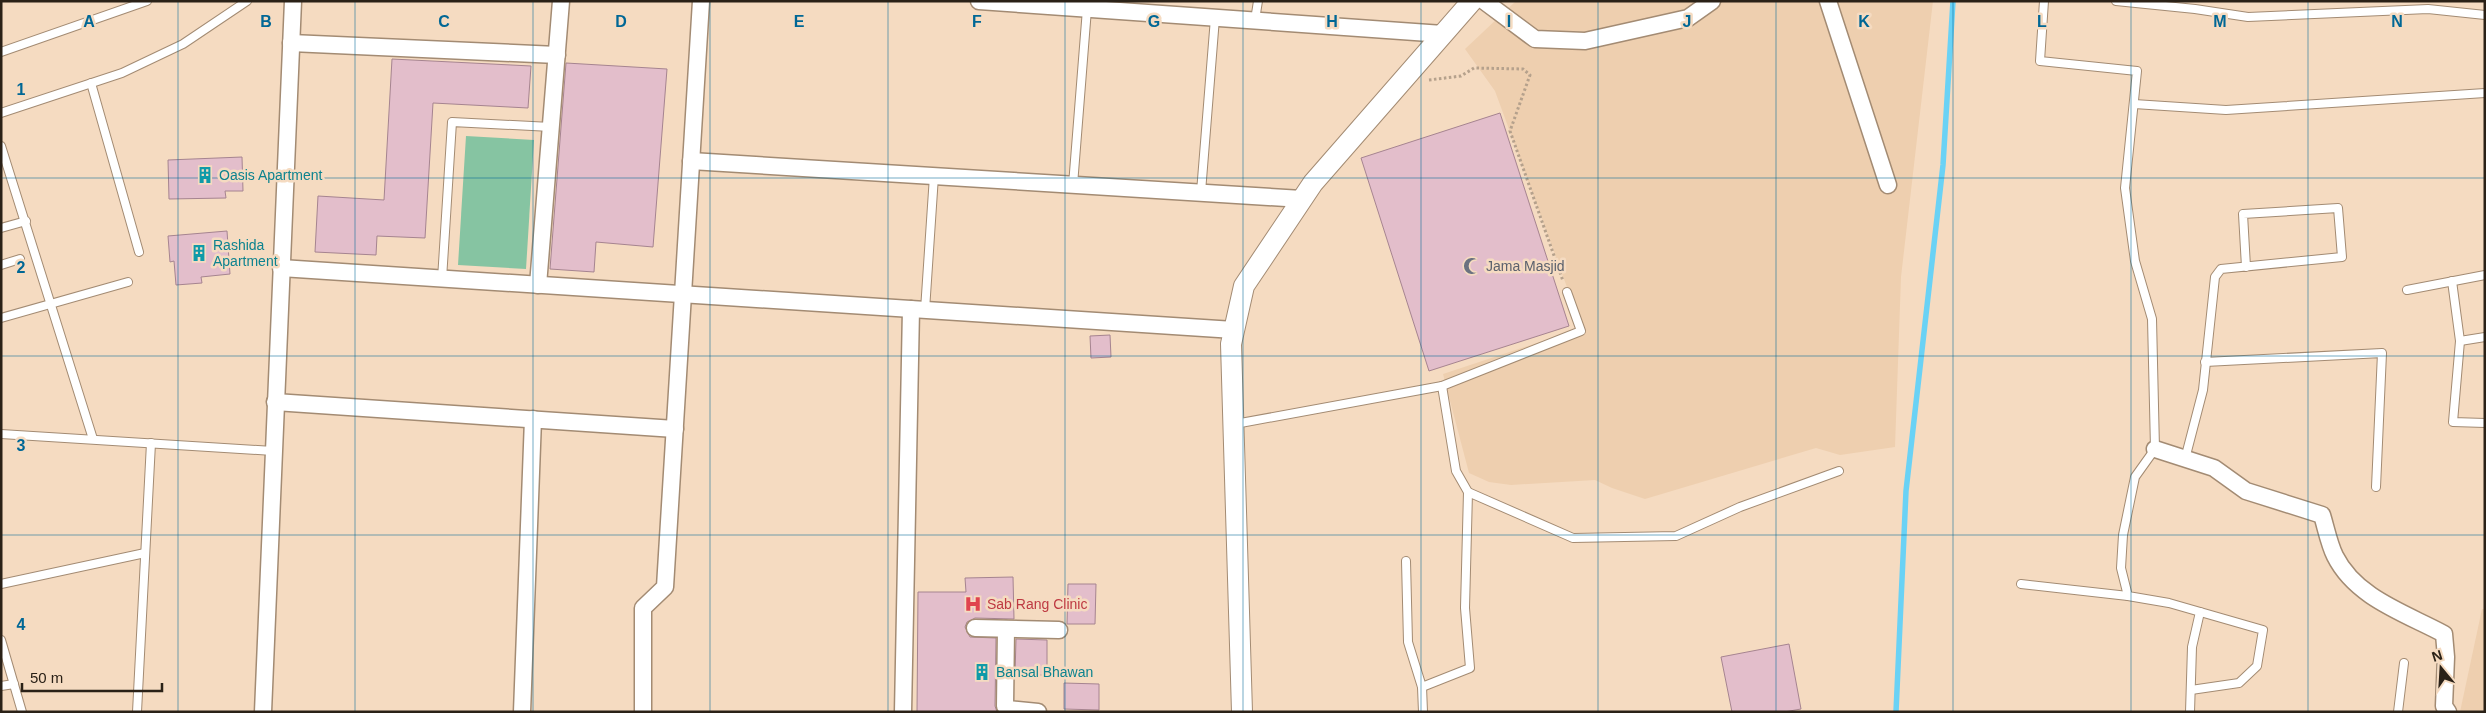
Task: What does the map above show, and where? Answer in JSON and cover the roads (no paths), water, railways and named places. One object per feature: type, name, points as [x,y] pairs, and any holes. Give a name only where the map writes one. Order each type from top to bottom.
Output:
[{"type":"street","points":[[263,712],[293,1]]},
{"type":"street","points":[[538,285],[561,1]]},
{"type":"street","points":[[643,712],[643,608],[665,587],[700,1]]},
{"type":"street","points":[[980,1],[1443,34]]},
{"type":"street","points":[[1242,712],[1231,344],[1244,286],[1312,183],[1472,1]]},
{"type":"street","points":[[1484,1],[1535,39],[1585,41],[1688,18],[1712,1]]},
{"type":"street","points":[[1828,1],[1888,185]]},
{"type":"street","points":[[292,43],[556,55]]},
{"type":"street","points":[[691,161],[1302,199]]},
{"type":"street","points":[[281,268],[1234,330]]},
{"type":"street","points":[[903,712],[918,309]]},
{"type":"street","points":[[275,402],[674,429]]},
{"type":"street","points":[[522,712],[533,419]]},
{"type":"street","points":[[2155,449],[2214,468],[2246,491],[2322,515],[2336,556],[2354,582],[2387,606],[2408,614],[2444,634],[2446,657],[2444,706],[2448,712]]},
{"type":"street","points":[[974,628],[1059,630]]},
{"type":"street","points":[[1006,628],[1006,706],[1008,709],[1038,712]]},
{"type":"lane","points":[[1,52],[146,1]]},
{"type":"lane","points":[[1,113],[122,73],[183,44],[247,1]]},
{"type":"lane","points":[[1255,20],[1258,1]]},
{"type":"lane","points":[[2044,1],[2040,62],[2137,71],[2124,188],[2135,261],[2152,319],[2155,449],[2135,477],[2123,535],[2121,568],[2128,596]]},
{"type":"lane","points":[[2116,1],[2195,9],[2248,17],[2428,5],[2484,14]]},
{"type":"lane","points":[[1073,184],[1088,9]]},
{"type":"lane","points":[[1201,192],[1215,18]]},
{"type":"lane","points":[[91,82],[139,252]]},
{"type":"lane","points":[[2134,104],[2226,110],[2485,93]]},
{"type":"lane","points":[[442,279],[452,122],[551,127]]},
{"type":"lane","points":[[1,146],[93,439]]},
{"type":"lane","points":[[918,309],[934,176]]},
{"type":"lane","points":[[2185,459],[2203,390],[2215,277],[2221,269],[2342,257],[2338,208],[2243,214],[2246,266]]},
{"type":"lane","points":[[1,228],[26,222]]},
{"type":"lane","points":[[1,265],[20,259]]},
{"type":"lane","points":[[2407,290],[2485,275]]},
{"type":"lane","points":[[1,318],[51,302],[128,282]]},
{"type":"lane","points":[[2452,282],[2460,341],[2453,422],[2485,423]]},
{"type":"lane","points":[[1233,424],[1442,386],[1581,332],[1567,292]]},
{"type":"lane","points":[[2460,341],[2485,337]]},
{"type":"lane","points":[[2205,362],[2382,354],[2376,487]]},
{"type":"lane","points":[[1422,687],[1470,668],[1466,608],[1468,492],[1456,471],[1442,386]]},
{"type":"lane","points":[[1,434],[273,451]]},
{"type":"lane","points":[[136,712],[151,443]]},
{"type":"lane","points":[[1468,492],[1573,538],[1676,536],[1740,507],[1839,471]]},
{"type":"lane","points":[[1,584],[145,553]]},
{"type":"lane","points":[[1406,561],[1408,642],[1422,687],[1423,712]]},
{"type":"lane","points":[[2021,584],[2128,596],[2200,612],[2263,630],[2257,666],[2238,683],[2191,690]]},
{"type":"lane","points":[[2190,712],[2192,647],[2200,612]]},
{"type":"lane","points":[[1,640],[22,712]]},
{"type":"lane","points":[[2398,712],[2404,663]]},
{"type":"lane","points":[[1,686],[14,684]]},
{"type":"waterway","points":[[1896,712],[1906,491],[1943,165],[1953,1]]},
{"type":"place","name":"Oasis Apartment","points":[[205,175]]},
{"type":"place","name":"Rashida Apartment","points":[[199,253]]},
{"type":"place","name":"Jama Masjid","points":[[1472,266]]},
{"type":"place","name":"Sab Rang Clinic","points":[[973,604]]},
{"type":"place","name":"Bansal Bhawan","points":[[982,672]]}]
